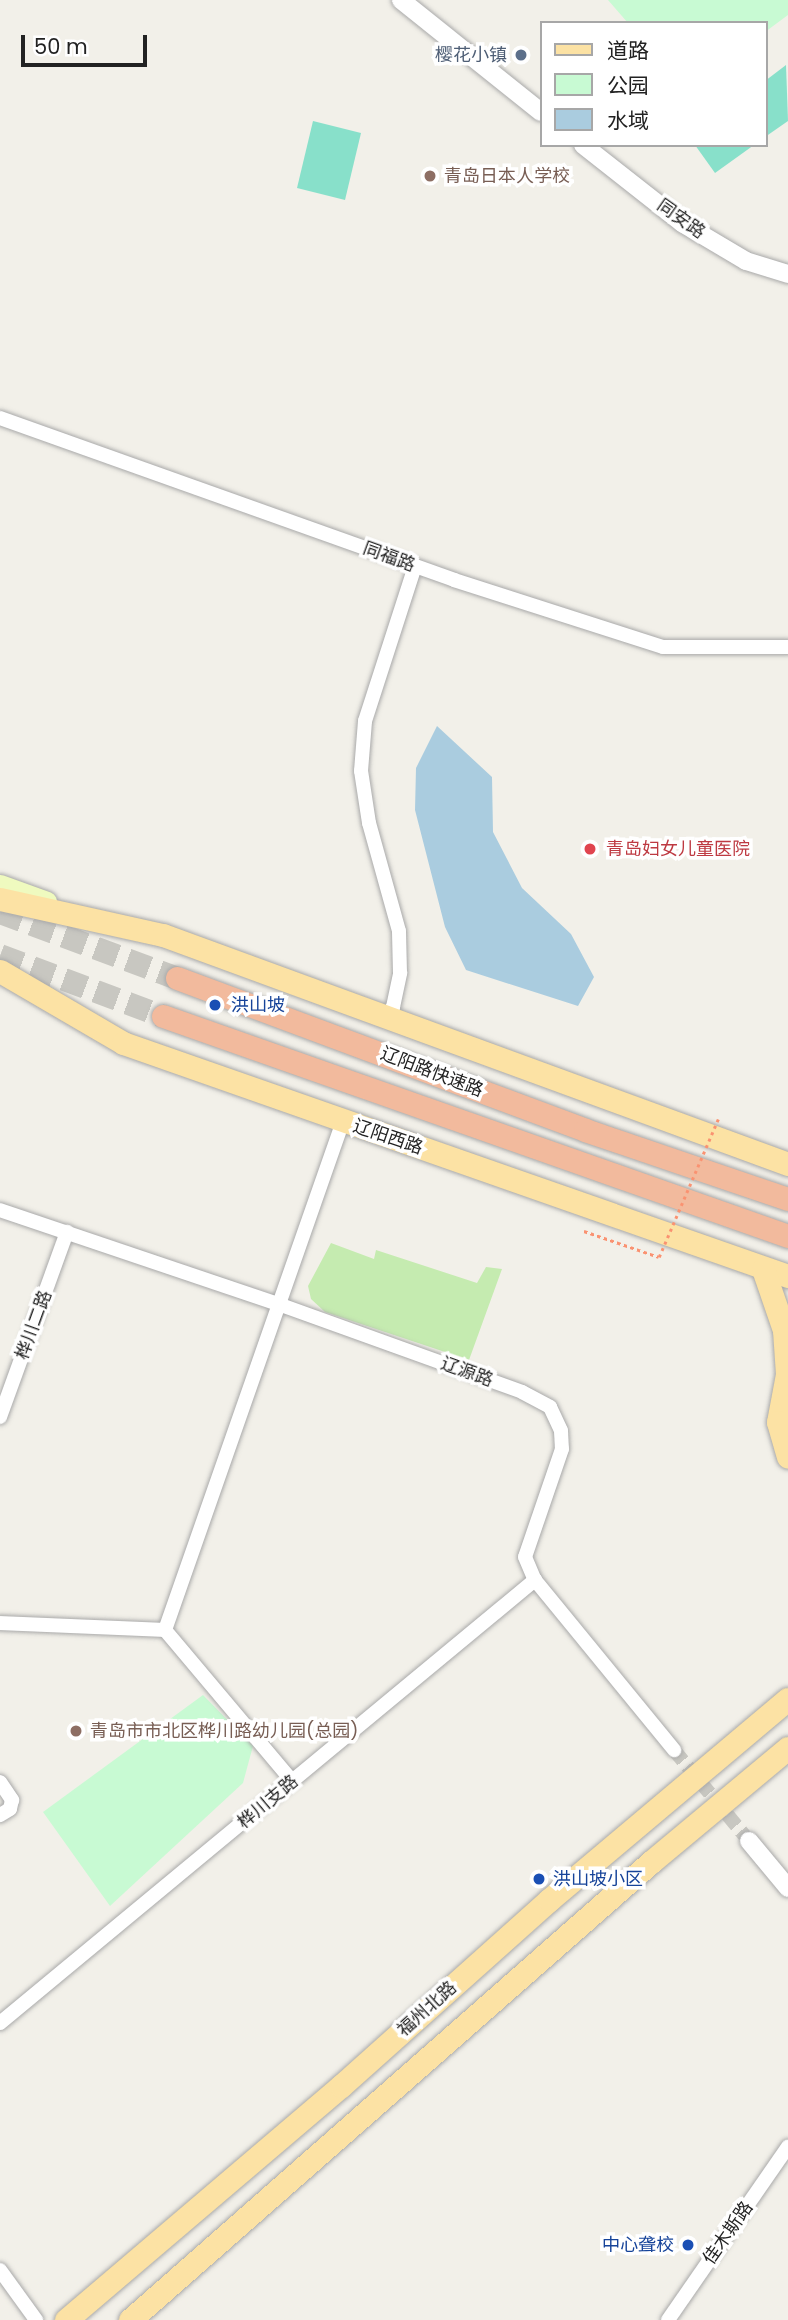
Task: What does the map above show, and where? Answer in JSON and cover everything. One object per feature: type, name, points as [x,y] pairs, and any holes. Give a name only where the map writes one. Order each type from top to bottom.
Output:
[{"type":"highway","name":"辽阳路快速路","points":[[177,978],[788,1199]]},
{"type":"highway","name":"辽阳路快速路","points":[[163,1016],[788,1236]]},
{"type":"main road","points":[[0,884],[104,922]]},
{"type":"main road","points":[[0,899],[163,934],[788,1164]]},
{"type":"main road","name":"辽阳西路","points":[[0,971],[123,1042],[788,1276]]},
{"type":"main road","points":[[764,1269],[784,1330],[787,1374],[778,1422],[788,1457]]},
{"type":"main road","name":"福州北路","points":[[66,2320],[341,2086],[549,1900],[786,1698]]},
{"type":"main road","points":[[131,2320],[651,1862],[788,1748]]},
{"type":"street","points":[[401,0],[540,111]]},
{"type":"street","name":"同安路","points":[[586,147],[682,223],[746,261],[788,274]]},
{"type":"street","name":"同福路","points":[[0,418],[415,566],[663,647],[788,647]]},
{"type":"street","points":[[385,1017],[393,1007],[400,973],[399,931],[369,822],[361,771],[365,722],[415,566]]},
{"type":"street","points":[[164,1630],[281,1305],[343,1121]]},
{"type":"street","name":"辽源路","points":[[0,1210],[281,1305],[522,1392],[550,1407],[561,1431],[562,1449],[525,1557],[535,1580],[674,1750]]},
{"type":"street","name":"桦川二路","points":[[0,1417],[67,1232]]},
{"type":"street","name":"桦川支路","points":[[0,2023],[535,1580]]},
{"type":"street","points":[[0,1623],[164,1630],[292,1781]]},
{"type":"street","points":[[0,1782],[12,1800],[10,1809],[0,1815]]},
{"type":"street","points":[[749,1841],[788,1888]]},
{"type":"street","name":"佳木斯路","points":[[668,2320],[788,2147]]},
{"type":"street","points":[[0,2270],[36,2320]]},
{"type":"path","points":[[584,1231],[659,1257],[719,1117]]},
{"type":"green space","points":[[608,0],[788,0],[788,15],[767,31],[767,21],[626,21]]},
{"type":"green space","points":[[786,65],[788,121],[767,136],[767,79]]},
{"type":"green space","points":[[313,121],[361,133],[345,200],[297,188]]},
{"type":"green space","points":[[696,147],[751,147],[715,173]]},
{"type":"green space","points":[[331,1243],[374,1259],[376,1250],[477,1283],[486,1267],[502,1269],[469,1360],[325,1312],[311,1299],[308,1286]]},
{"type":"green space","points":[[203,1695],[253,1746],[243,1783],[110,1906],[43,1812]]},
{"type":"water","points":[[437,726],[492,777],[493,832],[522,888],[571,934],[594,977],[578,1006],[466,970],[445,927],[415,810],[416,768]]},
{"type":"tunnel","points":[[0,912],[177,978]]},
{"type":"tunnel","points":[[0,955],[163,1016]]},
{"type":"tunnel","points":[[674,1750],[749,1841]]},
{"type":"place","name":"樱花小镇","points":[[521,55]]},
{"type":"place","name":"青岛日本人学校","points":[[430,176]]},
{"type":"place","name":"青岛妇女儿童医院","points":[[590,849]]},
{"type":"place","name":"洪山坡","points":[[215,1005]]},
{"type":"place","name":"青岛市市北区桦川路幼儿园(总园)","points":[[76,1731]]},
{"type":"place","name":"洪山坡小区","points":[[539,1879]]},
{"type":"place","name":"中心聋校","points":[[688,2245]]}]
